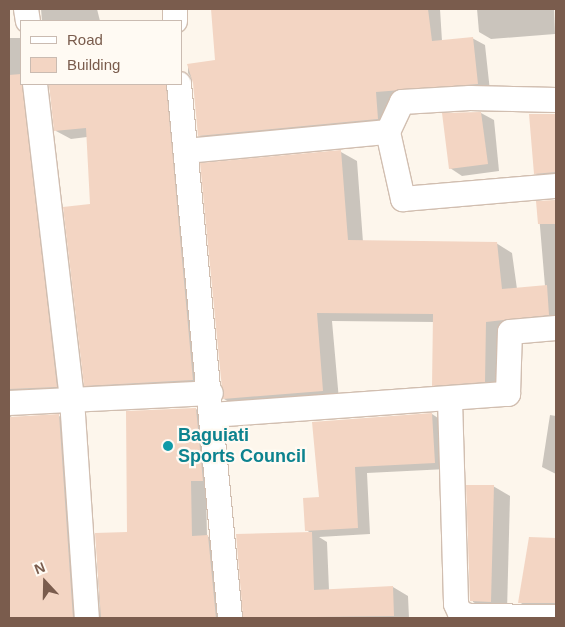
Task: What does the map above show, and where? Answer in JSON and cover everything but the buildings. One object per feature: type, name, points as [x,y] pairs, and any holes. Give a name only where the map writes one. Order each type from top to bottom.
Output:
[{"type":"street","points":[[35,85],[72,400],[87,618]]},
{"type":"street","points":[[179,85],[212,404],[230,618]]},
{"type":"street","points":[[556,100],[470,98],[402,102],[388,132],[403,199],[556,186]]},
{"type":"street","points":[[186,152],[388,132]]},
{"type":"street","points":[[9,404],[72,400],[212,404],[450,400],[508,394],[510,332],[556,328]]},
{"type":"street","points":[[450,400],[456,604],[460,613],[470,616],[556,617]]},
{"type":"place","name":"Baguiati Sports Council","points":[[168,446]]}]
